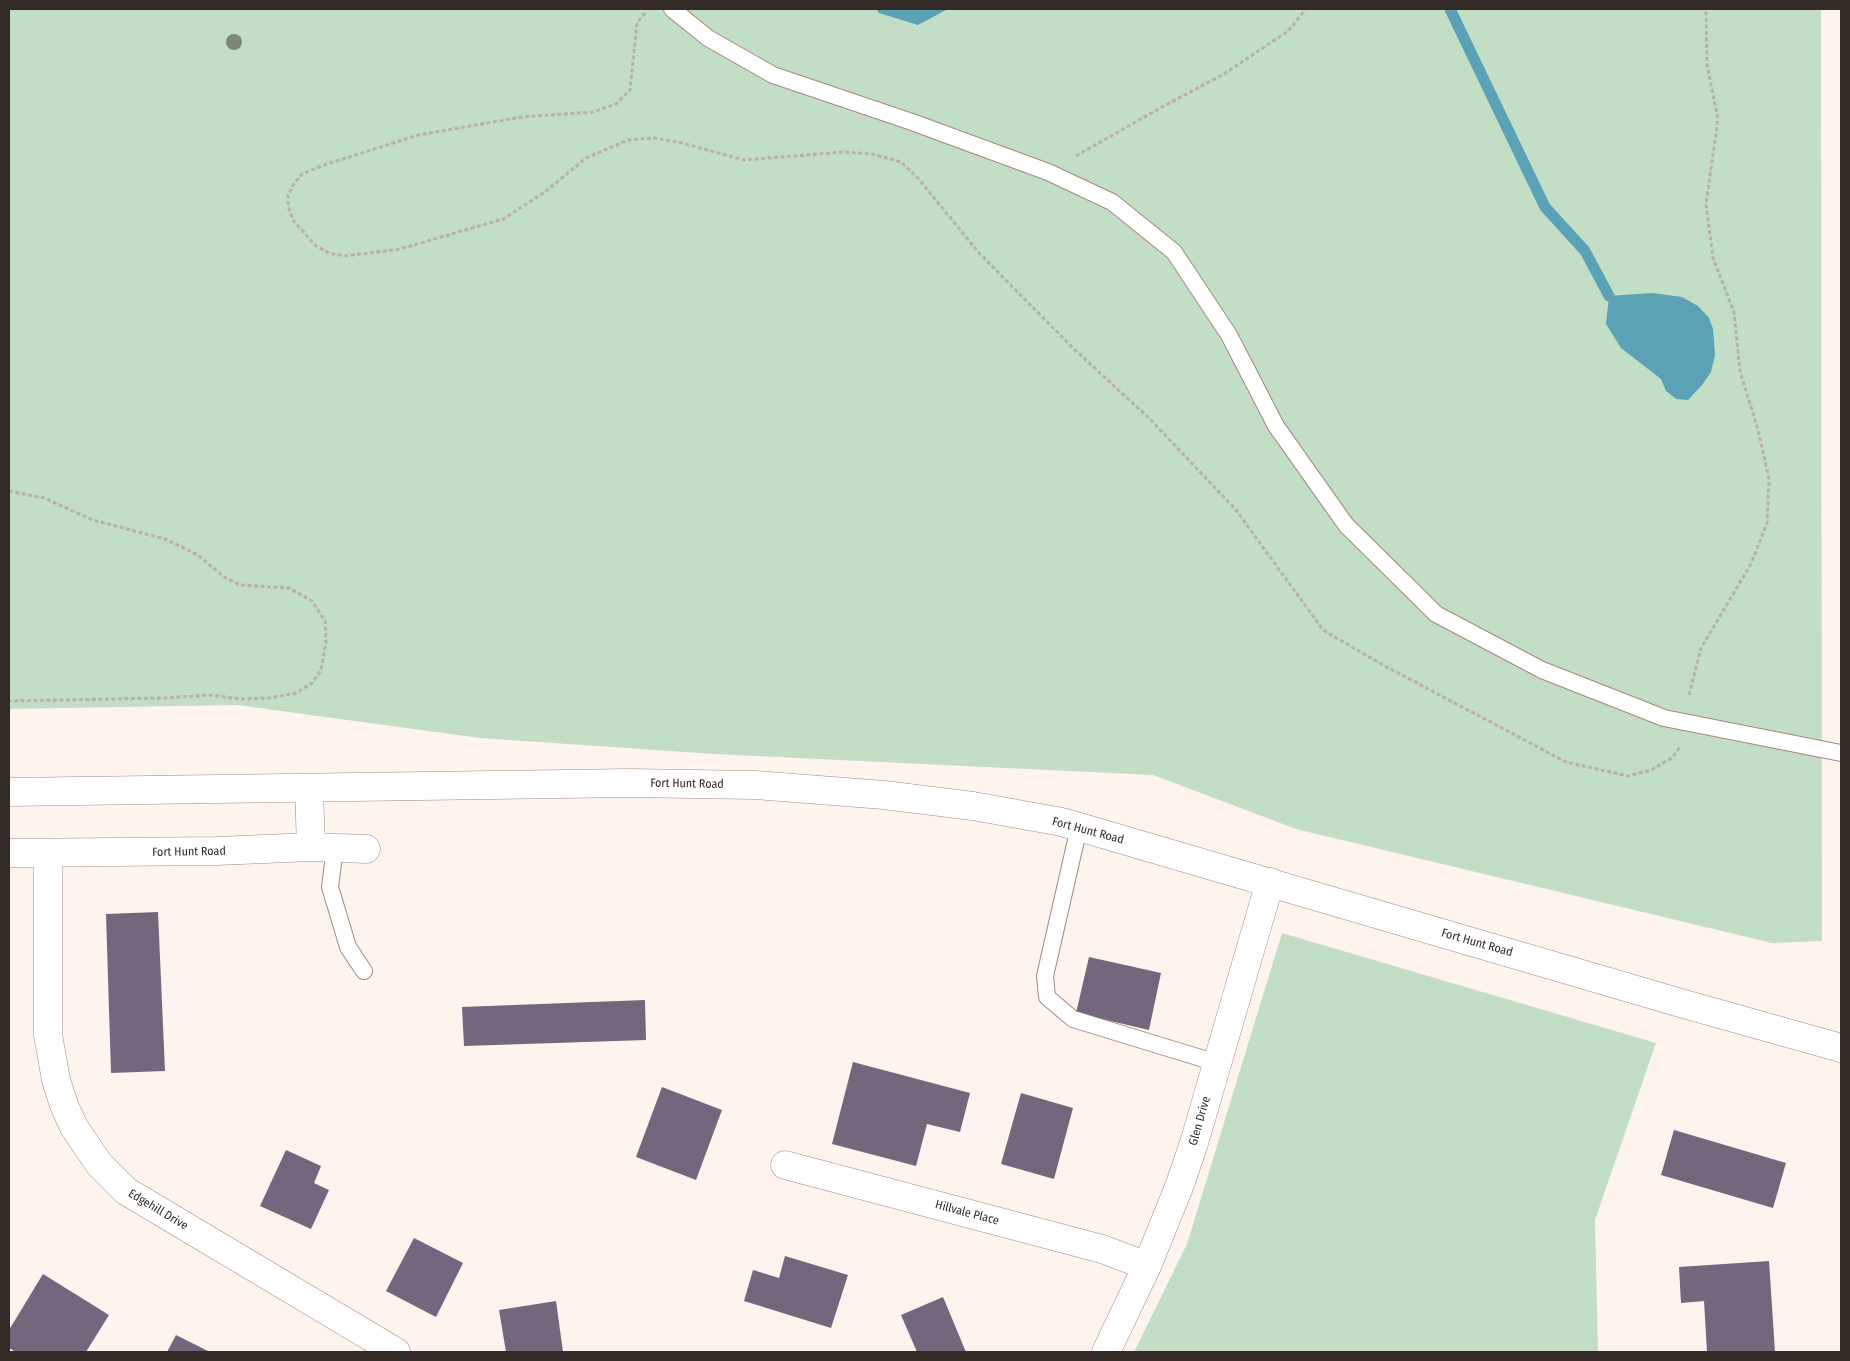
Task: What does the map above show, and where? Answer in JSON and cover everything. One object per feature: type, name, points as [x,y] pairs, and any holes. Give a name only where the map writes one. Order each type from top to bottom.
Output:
[{"type":"street","name":"Fort Hunt Road","points":[[9,792],[630,783],[755,785],[884,794],[964,805],[1062,822],[1841,1048]]},
{"type":"street","points":[[309,789],[323,848]]},
{"type":"street","name":"Fort Hunt Road","points":[[9,854],[323,848],[366,849]]},
{"type":"street","name":"Edgehill Drive","points":[[48,854],[48,1034],[56,1080],[64,1105],[74,1128],[99,1164],[126,1191],[396,1352]]},
{"type":"street","name":"Glen Drive","points":[[1106,1352],[1147,1266],[1182,1178],[1270,882]]},
{"type":"street","name":"Hillvale Place","points":[[785,1165],[1102,1249],[1147,1266]]},
{"type":"lane","points":[[672,9],[708,38],[773,75],[912,122],[1048,172],[1112,202],[1174,252],[1229,335],[1276,426],[1346,525],[1436,614],[1542,670],[1664,718],[1841,752]]},
{"type":"lane","points":[[1079,827],[1045,976],[1047,997],[1073,1019],[1217,1063]]},
{"type":"lane","points":[[323,848],[330,887],[348,947],[364,971]]},
{"type":"path","points":[[648,9],[637,23],[630,90],[616,104],[593,112],[522,117],[418,134],[324,165],[302,174],[293,184],[288,195],[288,206],[293,220],[315,245],[329,253],[345,256],[400,249],[503,219],[545,192],[586,158],[628,140],[655,138],[682,143],[744,160],[843,152],[872,154],[901,162],[917,177],[979,253],[1075,350],[1150,419],[1236,510],[1323,630],[1392,670],[1566,762],[1628,776],[1651,770],[1672,758],[1683,742],[1690,694],[1701,648],[1751,564],[1767,522],[1769,479],[1758,430],[1740,371],[1734,312],[1713,258],[1706,204],[1718,119],[1707,65],[1706,9]]},
{"type":"path","points":[[1048,172],[1224,74],[1288,31],[1306,9]]},
{"type":"path","points":[[9,491],[44,498],[93,520],[165,539],[198,555],[224,577],[240,584],[262,588],[289,588],[312,601],[325,621],[326,642],[321,670],[312,683],[296,693],[270,698],[240,699],[210,695],[165,698],[9,701]]},
{"type":"green space","points":[[9,9],[1821,9],[1822,941],[1772,943],[1296,829],[1153,775],[714,754],[480,738],[237,705],[9,709]]},
{"type":"green space","points":[[1282,933],[1656,1043],[1595,1220],[1598,1352],[1134,1352],[1187,1244]]},
{"type":"water","points":[[876,9],[948,9],[918,25],[879,13]]},
{"type":"water","points":[[1652,293],[1682,297],[1698,306],[1709,318],[1713,329],[1715,355],[1711,372],[1688,400],[1676,399],[1666,391],[1661,379],[1621,348],[1606,324],[1609,296]]},
{"type":"building","points":[[158,912],[165,1071],[111,1073],[106,914]]},
{"type":"building","points":[[1089,957],[1161,973],[1149,1030],[1076,1013]]},
{"type":"building","points":[[645,1000],[646,1040],[464,1046],[462,1007]]},
{"type":"building","points":[[853,1062],[970,1093],[960,1132],[927,1124],[916,1166],[832,1144]]},
{"type":"building","points":[[662,1087],[722,1110],[696,1180],[636,1157]]},
{"type":"building","points":[[1021,1093],[1073,1108],[1054,1179],[1001,1164]]},
{"type":"building","points":[[1674,1130],[1786,1163],[1773,1208],[1661,1175]]},
{"type":"building","points":[[286,1150],[321,1166],[314,1183],[329,1190],[311,1229],[260,1206]]},
{"type":"building","points":[[414,1238],[463,1263],[436,1317],[386,1291]]},
{"type":"building","points":[[785,1256],[848,1275],[831,1328],[744,1301],[753,1270],[779,1278]]},
{"type":"building","points":[[1769,1261],[1775,1352],[1707,1352],[1704,1301],[1681,1303],[1679,1267]]},
{"type":"building","points":[[43,1274],[109,1315],[86,1352],[16,1352],[9,1348],[9,1330]]},
{"type":"building","points":[[943,1297],[966,1352],[917,1352],[901,1315]]},
{"type":"building","points":[[556,1301],[563,1352],[506,1352],[499,1310]]},
{"type":"building","points":[[176,1335],[210,1352],[167,1352]]},
{"type":"waterway","points":[[1450,9],[1545,207],[1585,251],[1609,296]]}]
